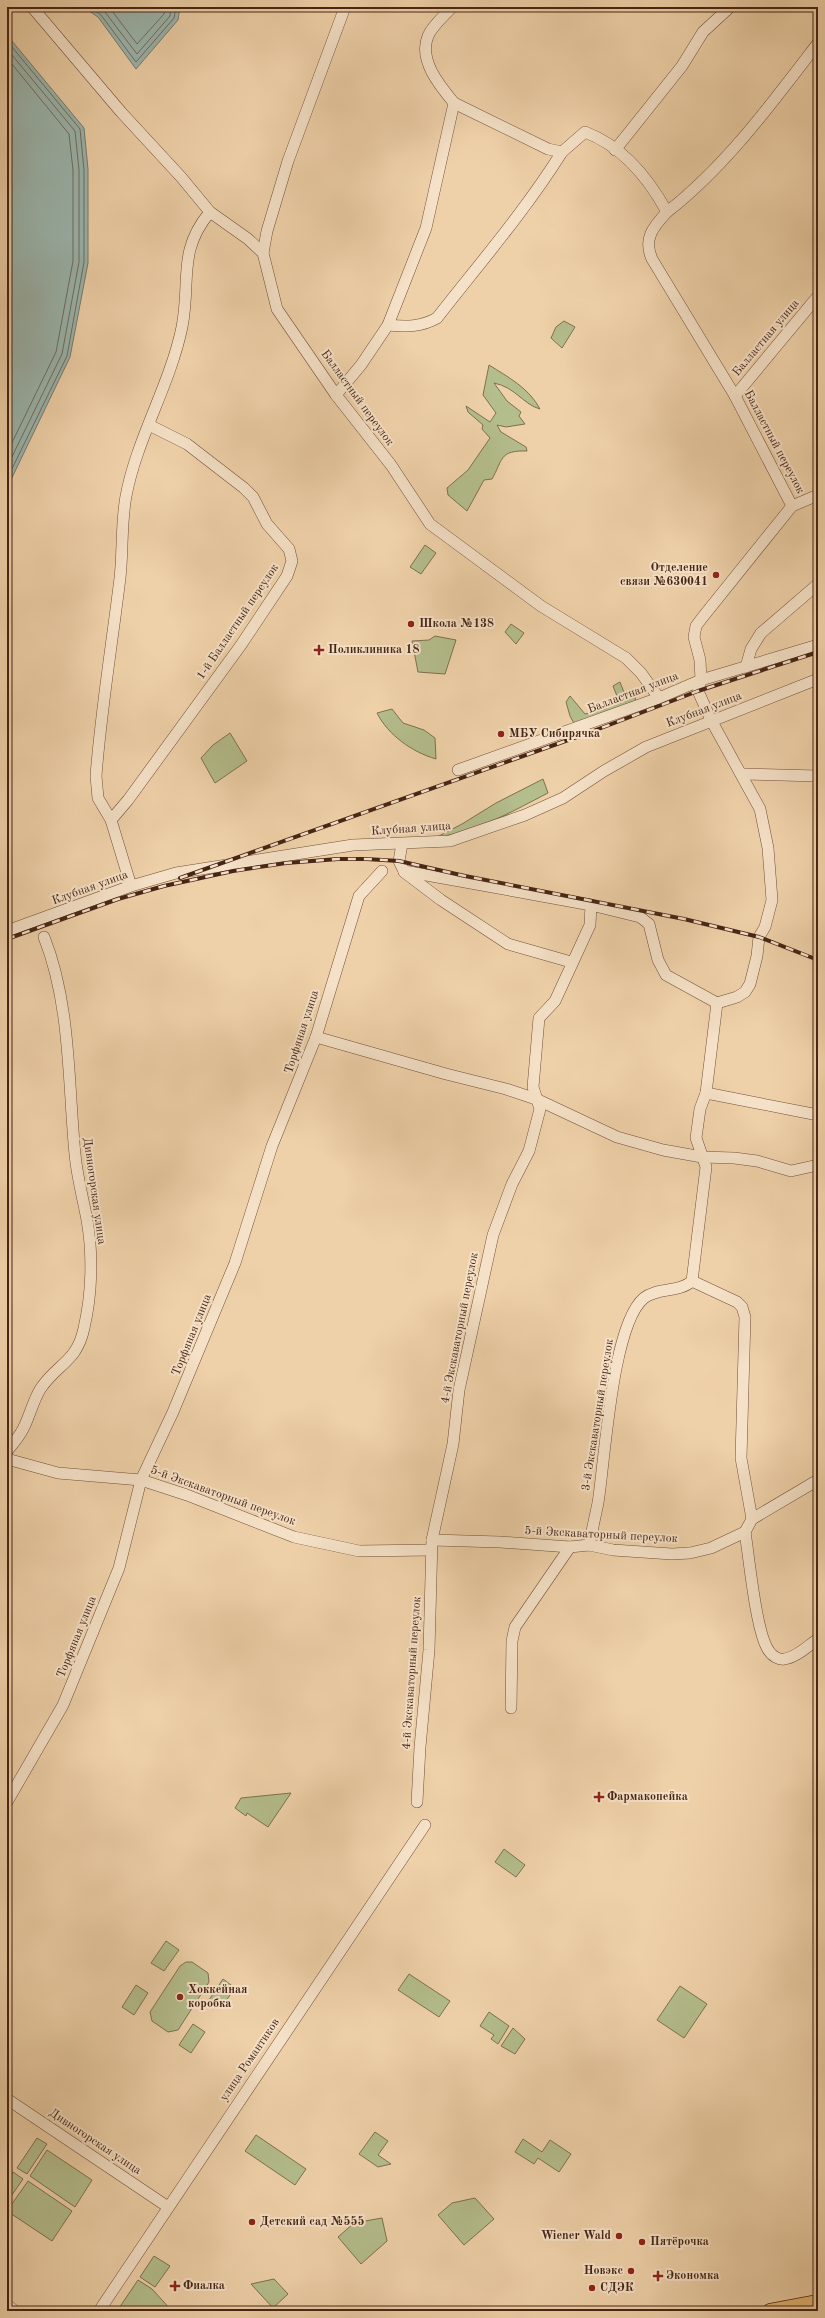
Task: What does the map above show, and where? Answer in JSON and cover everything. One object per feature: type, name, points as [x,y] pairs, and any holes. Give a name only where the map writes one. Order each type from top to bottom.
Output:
[{"type":"main road","points":[[770,2311],[818,2302]]},
{"type":"street","points":[[32,7],[121,112],[182,177],[210,212],[248,239],[263,253]]},
{"type":"street","name":"Балластный переулок","points":[[345,7],[288,161],[267,231],[263,253],[277,310],[336,395],[391,465],[430,524],[541,606],[626,658],[641,673],[659,698]]},
{"type":"street","points":[[452,7],[428,36],[426,49],[430,67],[440,85],[454,103],[541,146],[562,152]]},
{"type":"street","points":[[615,150],[682,66],[702,32],[730,7]]},
{"type":"street","name":"Балластный переулок","points":[[717,1004],[745,992],[750,984],[758,956],[759,937],[765,927],[772,900],[768,848],[760,808],[743,774],[711,720],[698,691],[701,680],[700,660],[694,637],[696,626],[792,506],[735,396],[663,279],[648,250],[649,236],[653,226],[703,181],[770,105],[818,43]]},
{"type":"street","points":[[336,395],[361,366],[388,325],[426,228],[454,103]]},
{"type":"street","points":[[388,325],[424,325],[437,318],[508,231],[540,188],[562,152],[585,132],[597,137],[615,150],[650,183],[667,212]]},
{"type":"street","points":[[131,886],[110,820],[98,798],[96,776],[120,576],[126,497],[134,465],[172,363],[182,327],[186,301],[187,256],[193,237],[210,212]]},
{"type":"street","name":"Балластная улица","points":[[735,396],[818,296]]},
{"type":"street","name":"1-й Балластный переулок","points":[[110,820],[132,794],[241,645],[287,576],[292,561],[289,549],[266,524],[253,496],[187,444],[149,425]]},
{"type":"street","points":[[792,506],[818,495]]},
{"type":"street","points":[[746,667],[750,649],[761,632],[818,584]]},
{"type":"street","name":"Балластная улица","points":[[458,770],[659,698],[701,680],[818,645]]},
{"type":"street","name":"Клубная улица","points":[[7,932],[131,886],[176,874],[250,860],[353,845],[450,841],[525,815],[563,798],[604,771],[646,747],[711,720],[818,679]]},
{"type":"street","points":[[743,774],[818,776]]},
{"type":"street","points":[[402,844],[399,861],[404,871],[425,889],[508,944],[571,962]]},
{"type":"street","name":"Торфяная улица","points":[[7,1802],[63,1705],[119,1568],[141,1480],[208,1332],[235,1263],[272,1146],[316,1037],[359,896],[382,871]]},
{"type":"street","points":[[404,871],[592,905],[640,917],[649,924],[658,960],[666,975],[717,1004],[706,1093],[700,1109],[696,1138],[706,1166],[692,1281],[737,1302],[742,1307],[745,1317],[741,1458],[752,1519]]},
{"type":"street","name":"4-й Экскаваторный переулок","points":[[417,1802],[428,1650],[432,1545],[453,1444],[458,1390],[491,1242],[512,1184],[529,1151],[540,1109],[533,1088],[539,1018],[555,1001],[571,962],[590,925],[592,905]]},
{"type":"street","name":"Дивногорская улица","points":[[7,1451],[23,1429],[40,1389],[58,1369],[71,1358],[78,1346],[84,1328],[90,1283],[87,1221],[75,1157],[61,1002],[55,964],[44,937]]},
{"type":"street","points":[[316,1037],[446,1074],[506,1088],[536,1099],[617,1137],[662,1150],[702,1157],[750,1160],[791,1171],[818,1165]]},
{"type":"street","points":[[706,1093],[818,1115]]},
{"type":"street","name":"3-й Экскаваторный переулок","points":[[589,1545],[598,1503],[620,1348],[628,1322],[645,1298],[656,1292],[686,1286],[692,1281]]},
{"type":"street","name":"5-й Экскаваторный переулок","points":[[7,1459],[11,1462],[58,1473],[141,1480],[188,1495],[294,1537],[359,1551],[432,1545],[500,1542],[570,1547],[589,1545],[613,1550],[672,1554],[711,1548],[745,1532]]},
{"type":"street","points":[[818,1480],[752,1519],[745,1532],[755,1601],[763,1639],[769,1651],[776,1658],[785,1659],[796,1654],[818,1639]]},
{"type":"street","points":[[511,1708],[512,1641],[515,1627],[561,1563],[570,1547]]},
{"type":"street","name":"улица Романтиков","points":[[99,2311],[425,1825]]},
{"type":"street","name":"Дивногорская улица","points":[[7,2099],[168,2207]]},
{"type":"street","points":[[7,2305],[16,2311]]},
{"type":"green space","points":[[564,321],[575,327],[562,348],[551,338],[556,327]]},
{"type":"green space","points":[[489,365],[524,389],[540,409],[529,404],[508,388],[494,383],[507,401],[521,412],[519,416],[525,424],[506,427],[497,425],[501,432],[526,447],[527,451],[511,452],[503,458],[492,479],[484,480],[467,511],[448,495],[447,488],[468,470],[490,438],[482,429],[483,425],[468,412],[466,406],[490,422],[496,413],[483,395]]},
{"type":"green space","points":[[425,545],[436,553],[421,574],[410,567]]},
{"type":"green space","points":[[511,624],[524,633],[516,644],[505,632]]},
{"type":"green space","points":[[435,636],[456,640],[445,674],[418,672],[412,641],[429,640]]},
{"type":"green space","points":[[620,682],[627,700],[635,697],[636,702],[576,727],[570,716],[566,702],[570,696],[585,714],[605,709],[619,701],[613,686]]},
{"type":"green space","points":[[392,709],[403,723],[424,730],[435,738],[436,759],[418,752],[402,742],[387,728],[377,713]]},
{"type":"green space","points":[[230,733],[247,761],[215,783],[201,758],[213,745]]},
{"type":"green space","points":[[543,779],[548,793],[508,814],[480,826],[466,831],[437,837],[462,824],[496,803]]},
{"type":"green space","points":[[291,1793],[268,1827],[247,1813],[246,1816],[235,1808],[241,1798]]},
{"type":"green space","points":[[504,1849],[525,1865],[516,1877],[495,1862]]},
{"type":"green space","points":[[166,1941],[179,1950],[164,1971],[151,1963]]},
{"type":"green space","name":"Хоккейная коробка","points":[[186,1962],[192,1962],[208,1973],[209,1982],[178,2030],[168,2032],[152,2021],[150,2012],[180,1966]]},
{"type":"green space","points":[[409,1974],[450,2001],[439,2017],[398,1990]]},
{"type":"green space","points":[[223,1979],[235,1988],[221,2008],[209,2000]]},
{"type":"green space","points":[[136,1985],[148,1993],[134,2015],[122,2007]]},
{"type":"green space","points":[[680,1986],[707,2004],[684,2038],[657,2020]]},
{"type":"green space","points":[[489,2012],[509,2026],[498,2044],[491,2039],[494,2035],[480,2026]]},
{"type":"green space","points":[[193,2024],[205,2032],[191,2053],[179,2045]]},
{"type":"green space","points":[[513,2028],[525,2039],[515,2054],[501,2046]]},
{"type":"green space","points":[[375,2132],[388,2141],[378,2155],[391,2164],[378,2167],[359,2154]]},
{"type":"green space","points":[[256,2135],[306,2169],[295,2185],[245,2151]]},
{"type":"green space","points":[[37,2138],[47,2144],[27,2174],[17,2168]]},
{"type":"green space","points":[[523,2139],[542,2152],[550,2140],[571,2154],[559,2172],[538,2158],[534,2164],[515,2152]]},
{"type":"green space","points":[[47,2150],[92,2180],[75,2207],[30,2176]]},
{"type":"green space","points":[[13,2172],[23,2179],[7,2202],[7,2181]]},
{"type":"green space","points":[[28,2181],[72,2211],[52,2241],[7,2211]]},
{"type":"green space","points":[[475,2198],[494,2219],[464,2245],[438,2215],[452,2203]]},
{"type":"green space","points":[[382,2218],[387,2241],[361,2264],[338,2237],[354,2223]]},
{"type":"green space","points":[[154,2256],[170,2266],[155,2287],[140,2277]]},
{"type":"green space","points":[[274,2279],[288,2294],[273,2308],[251,2284]]},
{"type":"green space","points":[[138,2280],[152,2289],[172,2311],[117,2311]]},
{"type":"water","points":[[83,7],[180,7],[178,20],[136,69],[98,17]]},
{"type":"water","points":[[7,35],[84,128],[88,169],[88,263],[70,357],[7,488]]},
{"type":"railway","points":[[180,878],[588,733],[698,691],[818,652]]},
{"type":"railway","points":[[7,939],[118,899],[164,886],[233,871],[286,863],[338,859],[366,859],[399,861],[465,876],[684,919],[759,937],[818,960]]},
{"type":"place","name":"Отделение связи №630041","points":[[716,575]]},
{"type":"place","name":"Школа №138","points":[[411,624]]},
{"type":"place","name":"Поликлиника 18","points":[[319,650]]},
{"type":"place","name":"МБУ Сибирячка","points":[[501,734]]},
{"type":"place","name":"Фармакопейка","points":[[599,1797]]},
{"type":"place","name":"Хоккейная коробка","points":[[180,1997]]},
{"type":"place","name":"Детский сад №555","points":[[252,2222]]},
{"type":"place","name":"Wiener Wald","points":[[619,2236]]},
{"type":"place","name":"Пятёрочка","points":[[642,2242]]},
{"type":"place","name":"Новэкс","points":[[631,2271]]},
{"type":"place","name":"Экономка","points":[[658,2276]]},
{"type":"place","name":"Фиалка","points":[[175,2286]]},
{"type":"place","name":"СДЭК","points":[[592,2288]]}]
